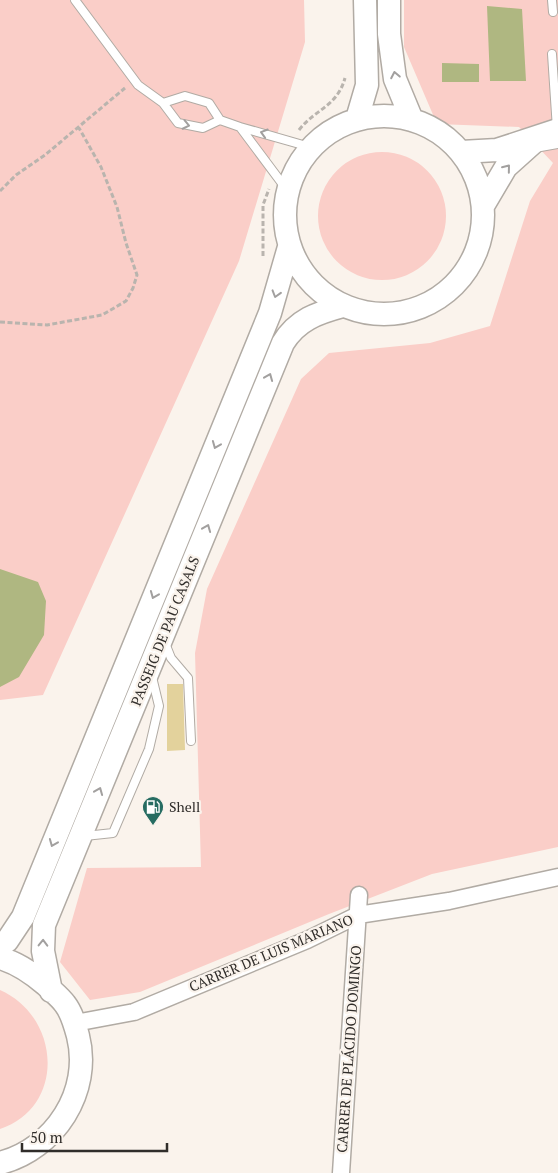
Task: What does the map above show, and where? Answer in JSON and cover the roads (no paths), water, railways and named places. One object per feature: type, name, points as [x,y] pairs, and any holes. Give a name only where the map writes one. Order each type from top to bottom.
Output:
[{"type":"street","points":[[357,119],[367,85],[365,0]]},
{"type":"street","points":[[389,0],[389,34],[394,79],[412,120]]},
{"type":"street","points":[[385,116],[412,120],[439,133],[461,152],[476,178],[483,206],[478,247],[466,272],[447,292],[424,306],[397,314],[369,314],[343,306],[325,295],[310,282],[302,271],[289,247],[281,181],[296,167],[301,145],[332,130],[357,119],[385,116]]},
{"type":"street","points":[[461,152],[497,150],[548,138]]},
{"type":"street","points":[[483,206],[506,167],[548,138]]},
{"type":"street","name":"PASSEIG DE PAU CASALS","points":[[0,945],[7,941],[23,917],[270,313],[289,247]]},
{"type":"street","name":"PASSEIG DE PAU CASALS","points":[[52,991],[43,951],[44,925],[283,343],[294,327],[301,322],[343,306]]},
{"type":"street","name":"CARRER DE LUIS MARIANO","points":[[75,1023],[134,1012],[307,940],[358,916],[449,900],[558,877]]},
{"type":"street","name":"CARRER DE PLÁCIDO DOMINGO","points":[[341,1173],[360,895]]},
{"type":"street","points":[[0,958],[32,973],[66,1005],[75,1023],[81,1060],[75,1093],[60,1124],[37,1146],[0,1164]]},
{"type":"lane","points":[[75,0],[134,80],[163,103],[178,123],[203,128],[220,120]]},
{"type":"lane","points":[[552,0],[553,12]]},
{"type":"lane","points":[[548,138],[552,54]]},
{"type":"lane","points":[[163,103],[185,96],[209,103],[220,120],[301,145]]},
{"type":"lane","points":[[240,126],[281,181]]},
{"type":"lane","points":[[162,637],[171,658],[188,678],[191,740]]},
{"type":"lane","points":[[80,836],[113,833],[149,749],[159,706],[150,667]]},
{"type":"place","name":"Shell","points":[[153,826]]}]
